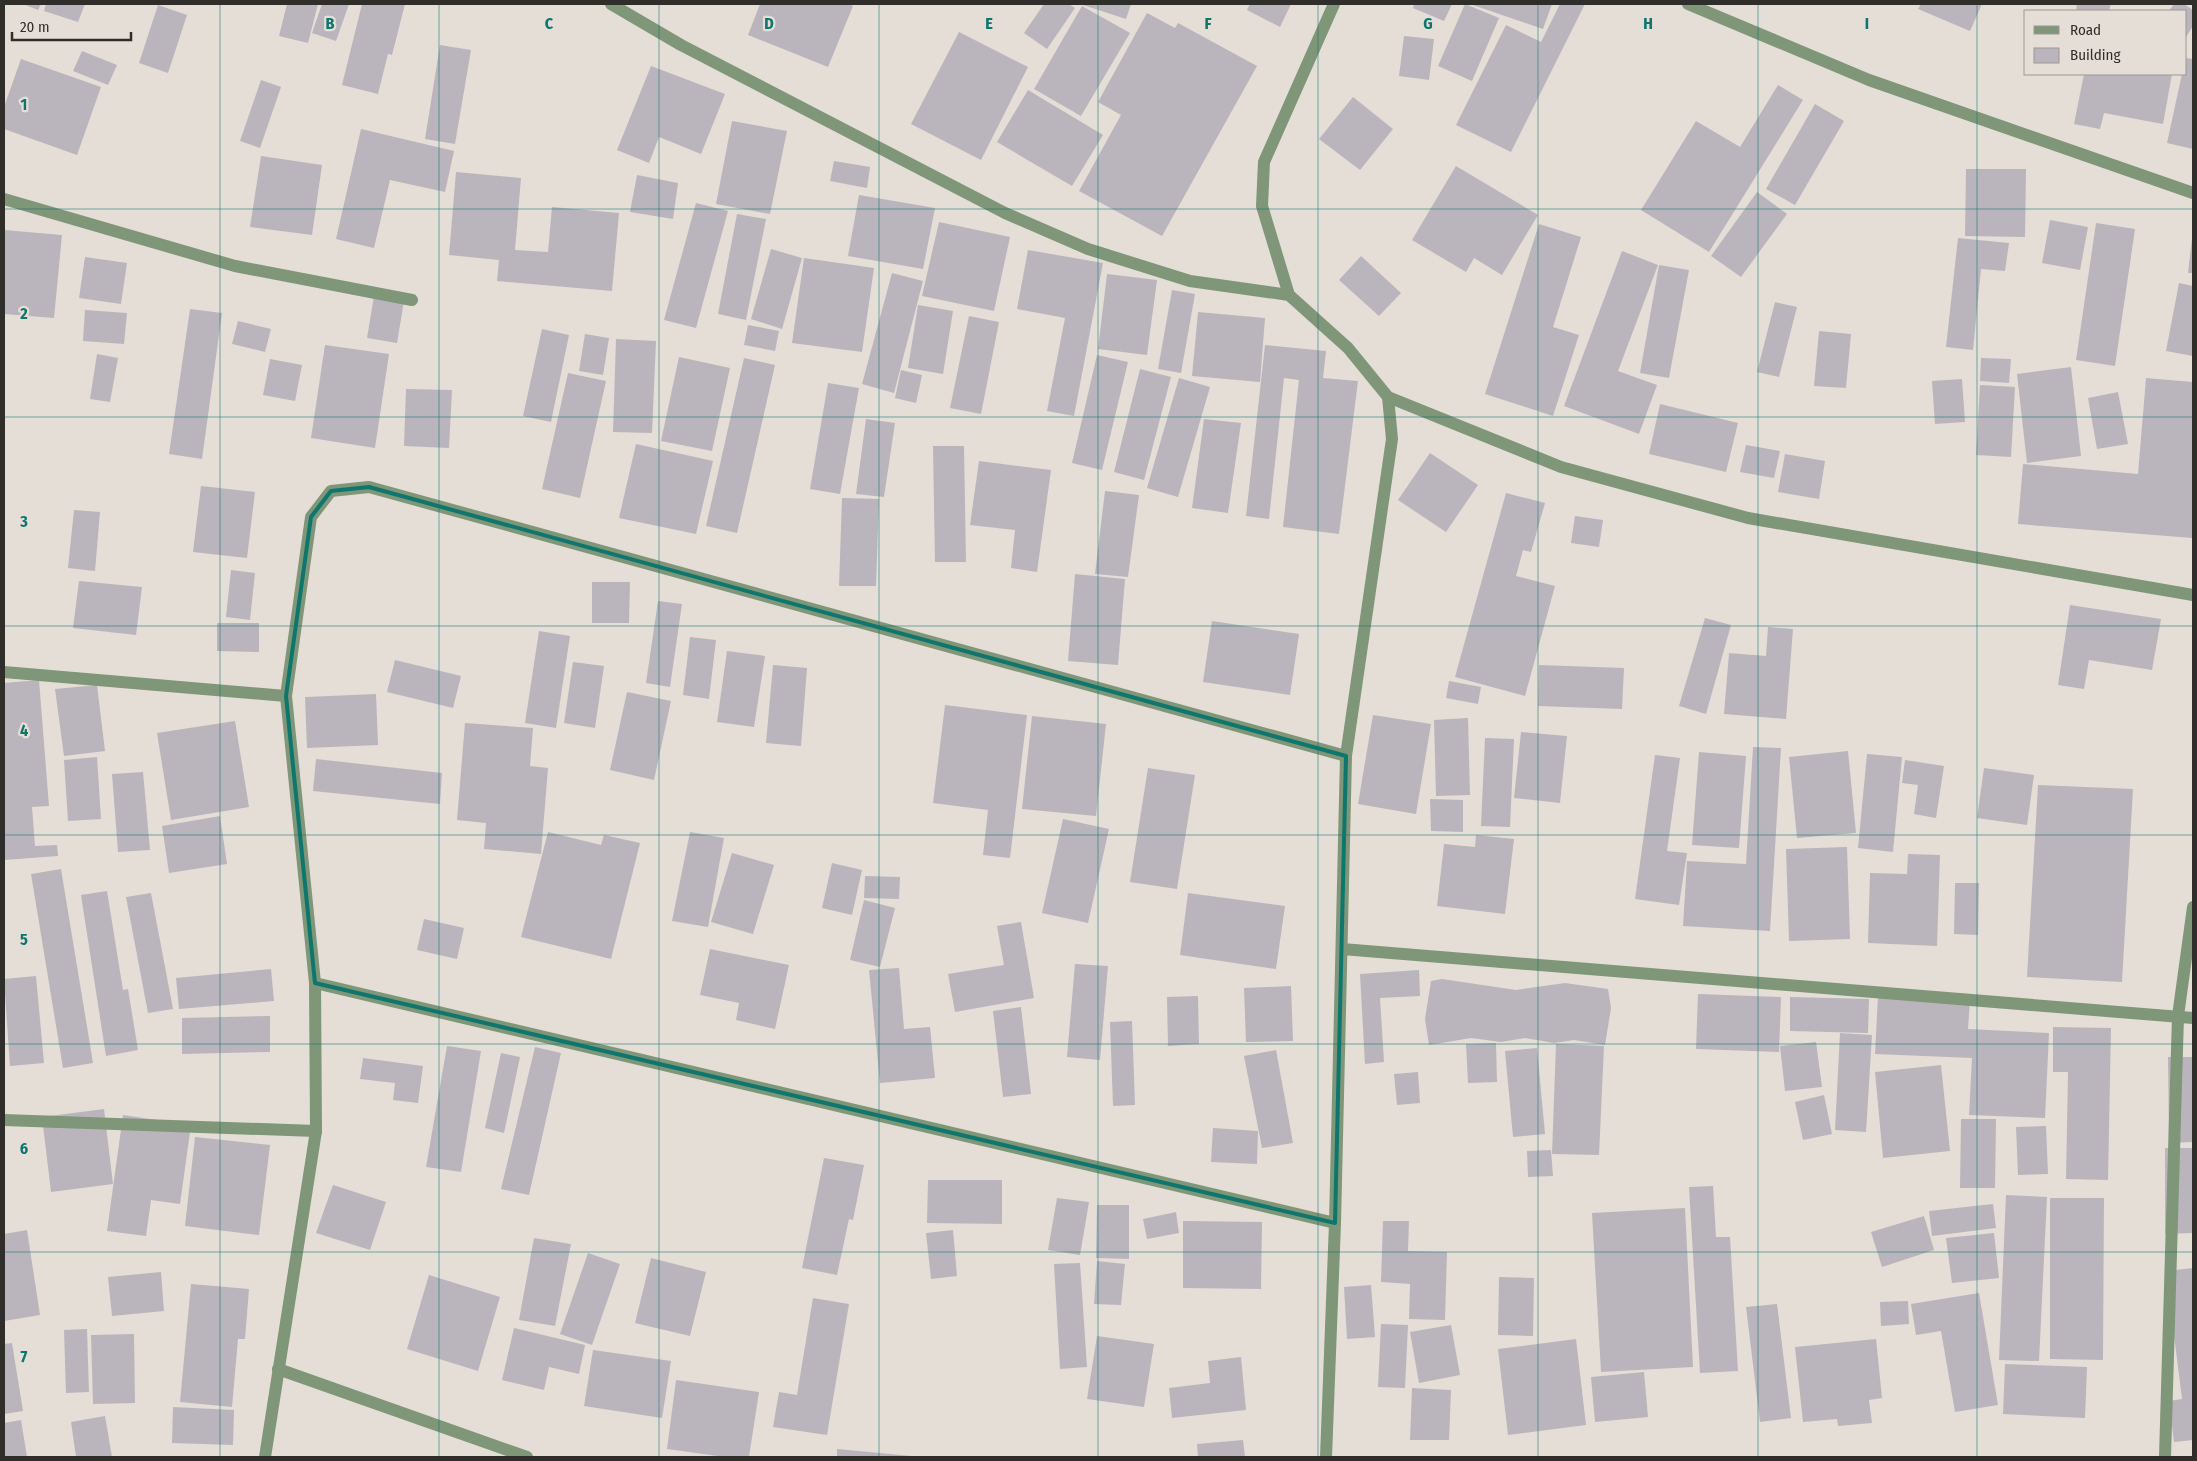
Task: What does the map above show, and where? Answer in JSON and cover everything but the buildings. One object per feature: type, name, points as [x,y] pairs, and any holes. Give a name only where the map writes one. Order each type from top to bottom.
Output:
[{"type":"street","points":[[611,4],[681,45],[1004,213],[1088,249],[1190,281],[1289,295]]},
{"type":"street","points":[[1334,4],[1264,162],[1262,206],[1289,295],[1348,348],[1388,397],[1561,467],[1748,518],[2193,595]]},
{"type":"street","points":[[1688,4],[1869,80],[2193,192]]},
{"type":"street","points":[[4,199],[235,266],[412,300]]},
{"type":"street","points":[[1326,1457],[1335,1223],[1346,756],[1392,439],[1388,397]]},
{"type":"street","points":[[265,1457],[316,1131],[314,983],[286,696],[311,517],[331,491],[369,487],[1346,756]]},
{"type":"street","points":[[4,672],[286,696]]},
{"type":"street","points":[[2165,1457],[2178,1016],[2193,908]]},
{"type":"street","points":[[1342,949],[2193,1018]]},
{"type":"street","points":[[314,983],[1335,1223]]},
{"type":"street","points":[[4,1120],[316,1131]]},
{"type":"street","points":[[278,1369],[527,1457]]},
{"type":"highlighted area","points":[[369,487],[1346,756],[1335,1223],[315,983],[286,696],[311,517],[331,491]]}]
